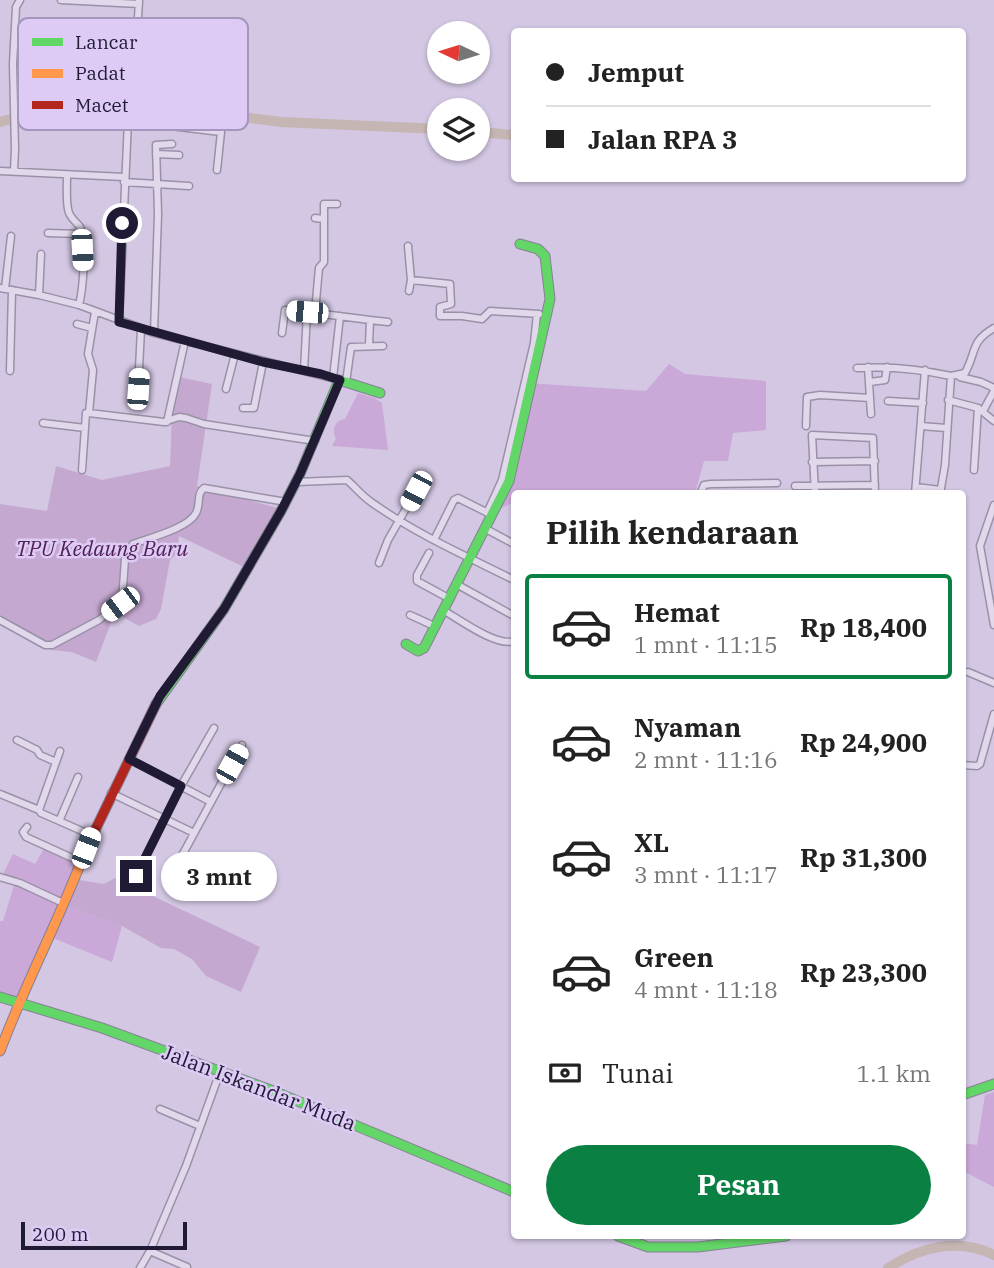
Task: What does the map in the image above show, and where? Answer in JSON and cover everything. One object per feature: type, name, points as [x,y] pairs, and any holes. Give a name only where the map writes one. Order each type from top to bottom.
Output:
[{"type":"street","points":[[14,171],[15,22],[16,7],[20,0]]},
{"type":"street","points":[[61,0],[139,2]]},
{"type":"street","points":[[119,322],[127,130]]},
{"type":"street","points":[[203,130],[220,132],[217,170]]},
{"type":"street","points":[[154,333],[159,183],[156,145],[172,145]]},
{"type":"street","points":[[156,154],[179,155]]},
{"type":"street","points":[[0,171],[189,186]]},
{"type":"street","points":[[68,176],[68,209],[81,233],[83,267],[79,305]]},
{"type":"street","points":[[303,371],[319,268],[324,262],[324,204],[337,204]]},
{"type":"street","points":[[315,218],[324,219]]},
{"type":"street","points":[[48,233],[81,233]]},
{"type":"street","points":[[10,371],[6,289],[11,236]]},
{"type":"street","points":[[406,644],[422,651],[509,481],[543,314],[550,292],[544,256],[538,249],[520,244]]},
{"type":"street","points":[[408,246],[411,280],[409,291]]},
{"type":"street","points":[[39,295],[41,254]]},
{"type":"street","points":[[411,280],[450,284],[452,304],[440,307],[440,316],[462,316],[480,320],[490,311],[543,314]]},
{"type":"street","points":[[6,289],[79,305],[154,333],[340,380],[380,393]]},
{"type":"street","points":[[282,333],[285,310],[388,322]]},
{"type":"street","points":[[82,470],[86,413],[89,413],[93,370],[88,354],[95,312]]},
{"type":"street","points":[[340,316],[340,380]]},
{"type":"street","points":[[369,345],[370,320]]},
{"type":"street","points":[[77,324],[92,328]]},
{"type":"street","points":[[951,376],[965,373],[974,346],[982,334],[994,326]]},
{"type":"street","points":[[138,389],[141,329]]},
{"type":"street","points":[[167,422],[185,341]]},
{"type":"street","points":[[0,1051],[91,835],[161,694],[224,609],[286,502],[315,441],[351,347],[383,346]]},
{"type":"street","points":[[226,389],[235,354]]},
{"type":"street","points":[[243,408],[254,408],[263,362]]},
{"type":"street","points":[[868,367],[871,414]]},
{"type":"street","points":[[870,382],[885,380],[887,367]]},
{"type":"street","points":[[857,368],[925,370],[981,382],[994,390],[980,410],[974,470]]},
{"type":"street","points":[[915,490],[925,370]]},
{"type":"street","points":[[940,490],[945,466],[951,376]]},
{"type":"street","points":[[806,426],[807,397],[870,398]]},
{"type":"street","points":[[948,400],[980,410],[994,422]]},
{"type":"street","points":[[888,401],[923,403]]},
{"type":"street","points":[[89,413],[167,422],[179,417],[204,424],[315,441]]},
{"type":"street","points":[[43,423],[85,428]]},
{"type":"street","points":[[921,426],[946,428]]},
{"type":"street","points":[[815,490],[812,435],[873,438],[875,490]]},
{"type":"street","points":[[812,462],[875,461]]},
{"type":"street","points":[[296,482],[347,480],[369,500],[400,521],[511,579]]},
{"type":"street","points":[[754,483],[754,490]]},
{"type":"street","points":[[701,490],[710,484],[778,483]]},
{"type":"street","points":[[795,486],[815,490],[875,485]]},
{"type":"street","points":[[0,620],[45,645],[52,645],[99,620],[122,601],[128,551],[133,544],[187,523],[195,515],[199,493],[204,488],[286,502]]},
{"type":"street","points":[[379,563],[388,540],[416,491]]},
{"type":"street","points":[[434,540],[454,500],[458,498],[490,515]]},
{"type":"street","points":[[994,505],[983,534],[980,555],[994,625]]},
{"type":"street","points":[[486,529],[511,542]]},
{"type":"street","points":[[429,553],[416,575],[417,581],[450,599]]},
{"type":"street","points":[[458,585],[511,615]]},
{"type":"street","points":[[443,610],[497,641],[511,642]]},
{"type":"street","points":[[410,615],[434,626]]},
{"type":"street","points":[[968,672],[994,683]]},
{"type":"street","points":[[966,765],[980,764],[994,714]]},
{"type":"street","points":[[136,876],[181,786],[214,728]]},
{"type":"street","points":[[17,740],[38,751],[38,755],[56,762]]},
{"type":"street","points":[[172,874],[242,745]]},
{"type":"street","points":[[39,810],[60,751]]},
{"type":"street","points":[[129,759],[211,802]]},
{"type":"street","points":[[60,820],[78,777]]},
{"type":"street","points":[[111,793],[194,833]]},
{"type":"street","points":[[0,794],[91,835]]},
{"type":"street","points":[[27,827],[23,832],[26,837],[81,862]]},
{"type":"street","points":[[0,877],[63,903]]},
{"type":"street","name":"Jalan Iskandar Muda","points":[[0,997],[102,1028],[276,1091],[511,1191]]},
{"type":"street","points":[[140,1268],[150,1251],[186,1166],[220,1072]]},
{"type":"street","points":[[966,1094],[994,1084]]},
{"type":"street","points":[[160,1109],[200,1126]]},
{"type":"street","points":[[626,1239],[648,1247],[698,1247],[762,1239]]},
{"type":"street","points":[[150,1251],[187,1267]]},
{"type":"shaded area","points":[[669,364],[685,374],[766,381],[766,430],[733,433],[728,461],[704,461],[696,490],[511,490],[511,504],[491,513],[528,383],[646,391]]},
{"type":"shaded area","points":[[358,393],[382,403],[388,450],[332,446],[336,439],[335,426],[345,419]]},
{"type":"shaded area","points":[[45,847],[80,865],[79,880],[69,907],[122,926],[112,962],[48,936],[26,1000],[0,995],[0,921],[3,921],[15,882],[2,876],[13,854],[35,864]]},
{"type":"shaded area","points":[[994,1092],[994,1187],[966,1173],[966,1144],[977,1145],[985,1095]]},
{"type":"green space","name":"TPU Kedaung Baru","points":[[179,377],[212,384],[197,486],[278,508],[246,568],[179,536],[176,554],[170,560],[161,609],[156,619],[139,626],[121,616],[112,620],[96,662],[72,652],[52,650],[0,625],[0,504],[47,511],[56,466],[102,480],[170,466],[172,415]]},
{"type":"green space","points":[[115,878],[260,947],[241,992],[206,976],[192,959],[174,949],[161,948],[122,926],[69,907],[79,880],[104,884]]},
{"type":"waterway","points":[[0,122],[18,117]]},
{"type":"waterway","points":[[248,118],[281,122],[427,128]]},
{"type":"waterway","points":[[490,133],[511,135]]},
{"type":"waterway","points":[[888,1268],[913,1255],[940,1247],[967,1246],[994,1255]]},
{"type":"traffic: fast","points":[[406,644],[418,651],[424,648],[509,481],[550,299],[545,256],[538,249],[520,244]]},
{"type":"traffic: fast","points":[[156,704],[224,609],[281,511],[300,474],[339,380],[380,393]]},
{"type":"traffic: fast","points":[[0,997],[102,1028],[276,1092],[511,1191]]},
{"type":"traffic: fast","points":[[966,1094],[994,1084]]},
{"type":"traffic: fast","points":[[626,1239],[648,1247],[698,1247],[762,1239]]},
{"type":"traffic: slow","points":[[0,1051],[87,847]]},
{"type":"traffic: jam","points":[[87,847],[156,704]]},
{"type":"route","points":[[122,223],[119,322],[263,362],[340,380],[315,441],[281,511],[224,609],[160,696],[129,759],[181,786],[136,876]]}]
